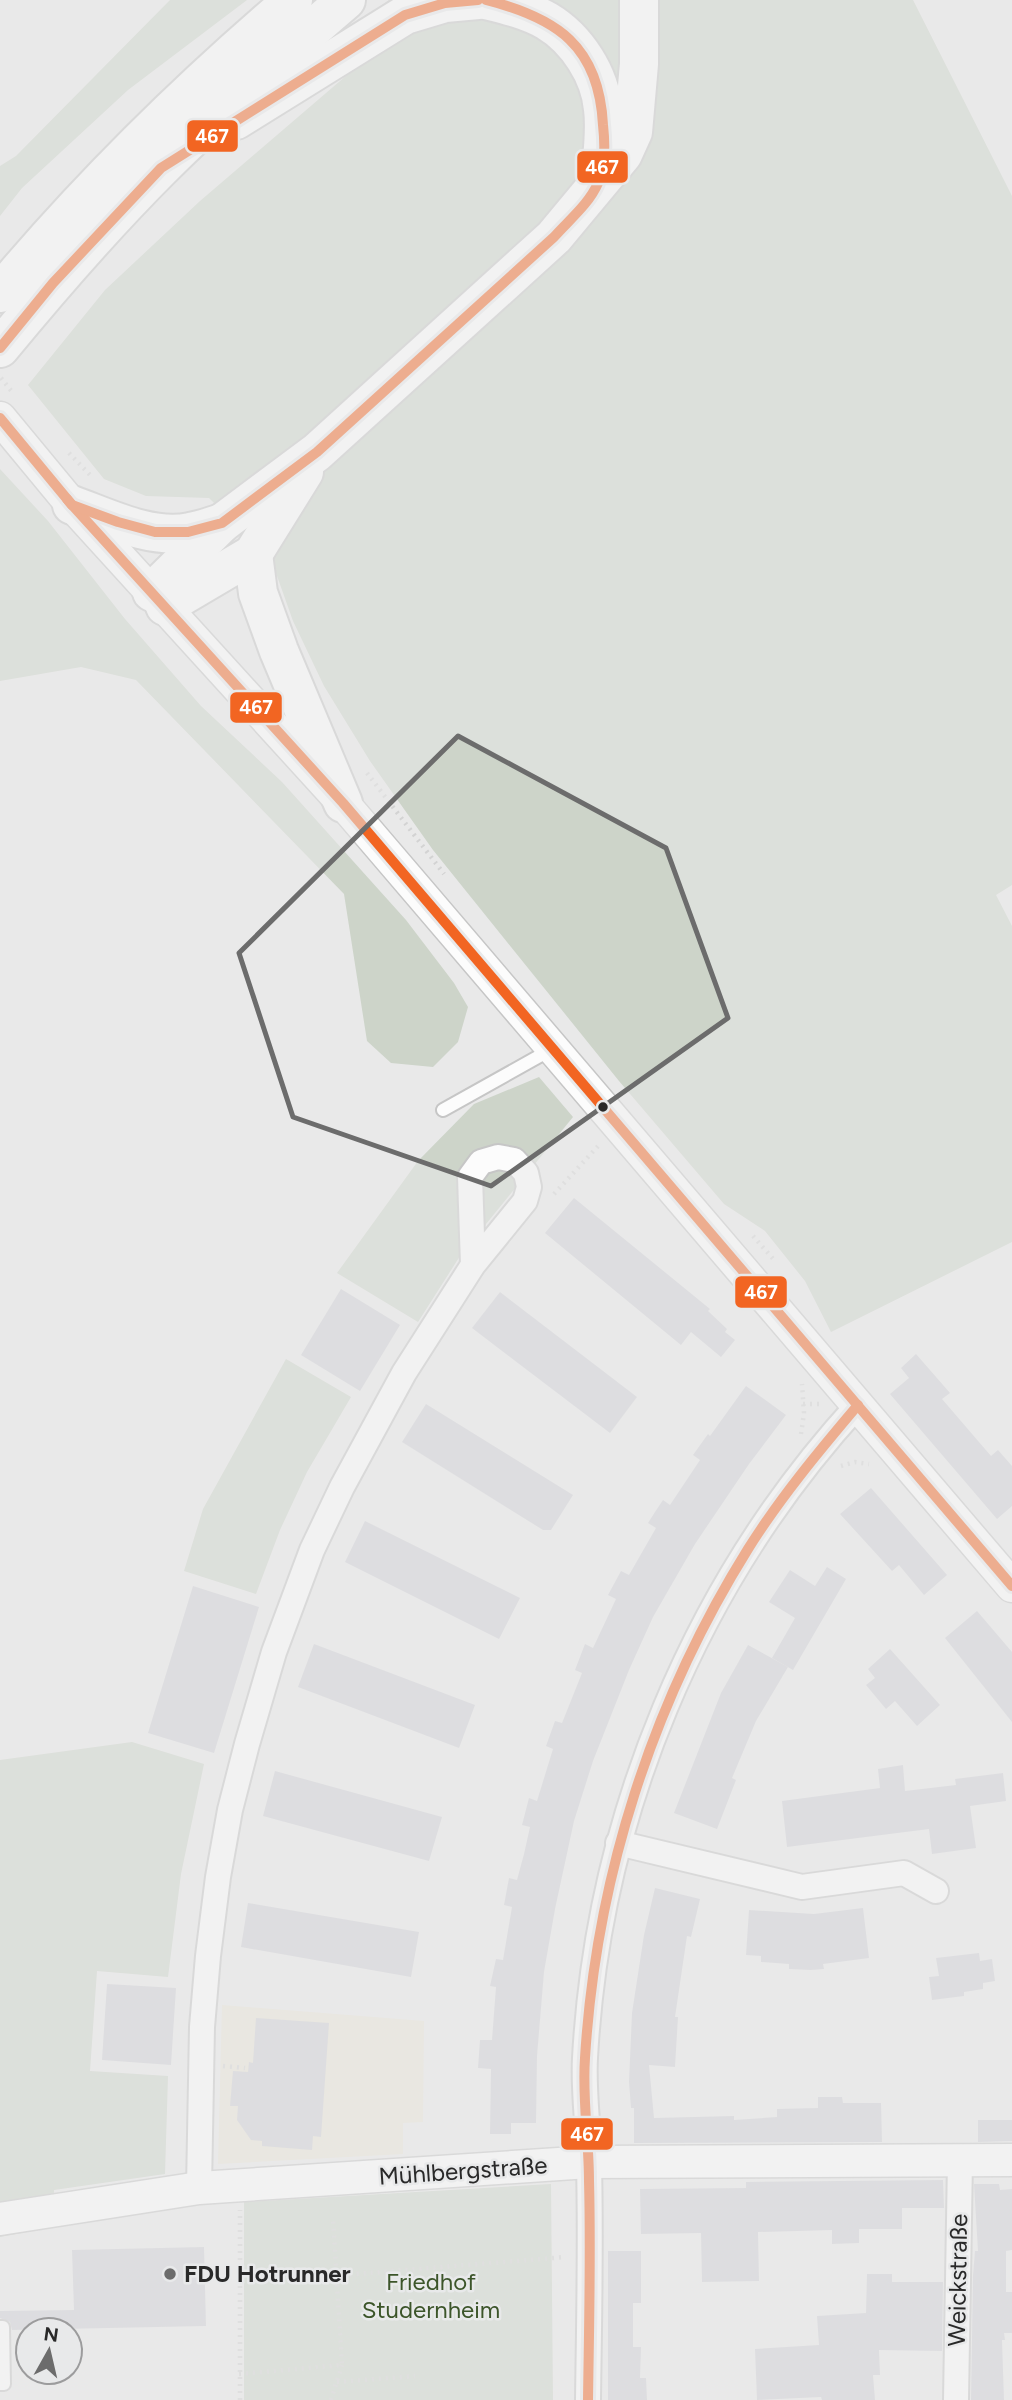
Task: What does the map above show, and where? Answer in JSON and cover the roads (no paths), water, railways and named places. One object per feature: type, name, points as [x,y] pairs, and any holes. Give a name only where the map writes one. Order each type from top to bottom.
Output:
[{"type":"highway","points":[[0,293],[135,144],[228,55],[293,0]]},
{"type":"highway","points":[[0,348],[53,283],[161,168],[256,77],[346,0]]},
{"type":"highway","points":[[161,168],[405,15],[445,3],[478,0]]},
{"type":"highway","points":[[486,0],[517,8],[548,21],[575,45],[594,73],[603,108],[604,142],[600,179]]},
{"type":"highway","points":[[159,599],[222,523],[317,452],[554,237],[588,198],[600,179],[623,154],[633,132],[639,64],[639,0]]},
{"type":"highway","points":[[159,599],[253,554],[317,452]]},
{"type":"highway","points":[[86,494],[118,522],[155,532],[188,532],[222,523]]},
{"type":"highway","points":[[253,554],[258,593],[274,640],[343,803]]},
{"type":"street","points":[[7,406],[86,494],[159,599],[343,803],[1012,1586]]},
{"type":"street","points":[[199,2188],[202,2026],[208,1956],[230,1810],[263,1688],[312,1550],[342,1487],[404,1373],[473,1265],[525,1201],[529,1187],[526,1173],[514,1160],[498,1157],[481,1162],[470,1177],[473,1265]]},
{"type":"street","points":[[588,2400],[589,2162],[586,2048],[593,1972],[605,1896],[618,1843],[635,1787],[664,1710],[699,1634],[768,1520],[822,1444],[858,1405]]},
{"type":"street","points":[[618,1843],[802,1887],[904,1873],[936,1891]]},
{"type":"street","name":"Weickstraße","points":[[956,2400],[960,2160]]},
{"type":"street","name":"Mühlbergstraße","points":[[0,2219],[199,2188],[589,2162],[1012,2160]]},
{"type":"lane","points":[[443,1110],[552,1049]]},
{"type":"lane","points":[[0,2327],[3,2327],[4,2384],[0,2384]]},
{"type":"place","name":"FDU Hotrunner","points":[[170,2274]]},
{"type":"park label","name":"Friedhof Studernheim","points":[[431,2296]]}]
